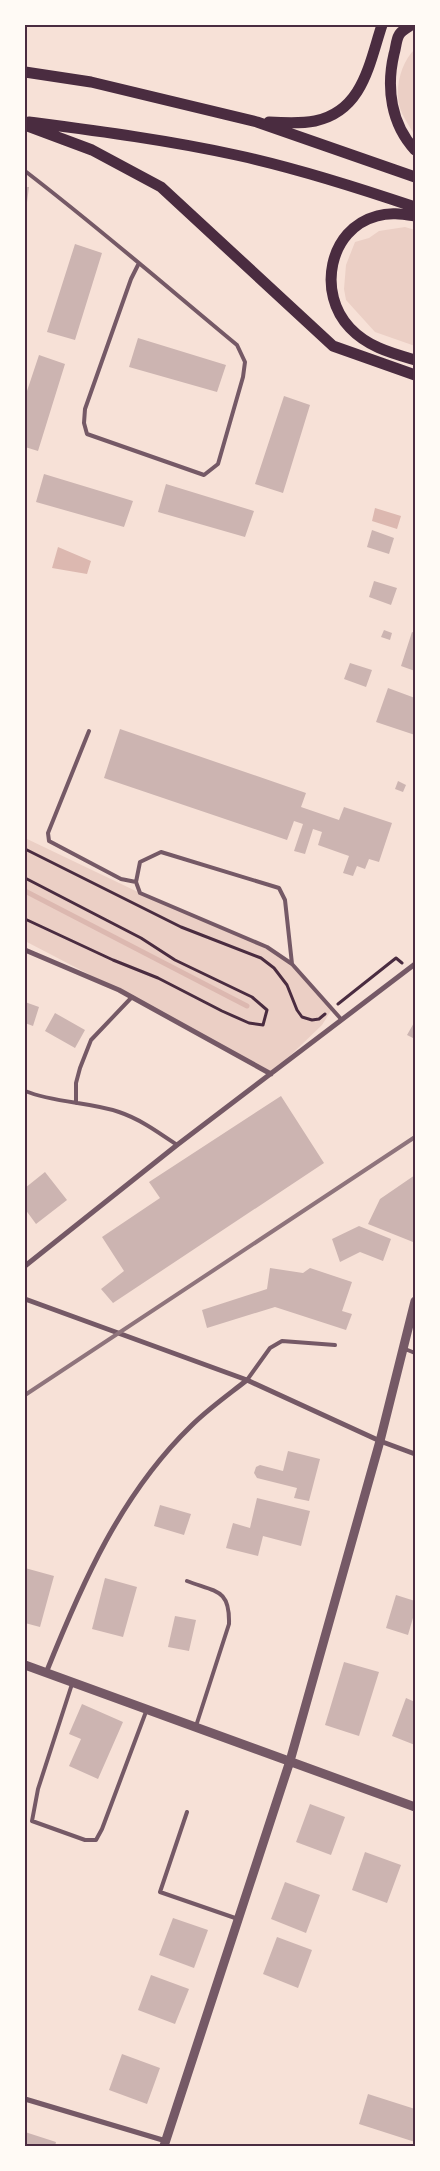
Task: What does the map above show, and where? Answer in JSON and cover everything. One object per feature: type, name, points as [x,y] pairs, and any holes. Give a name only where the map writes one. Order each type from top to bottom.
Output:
[{"type":"main road","points":[[257,122],[315,121],[327,118],[347,105],[361,87],[382,25]]},
{"type":"main road","points":[[411,25],[400,29],[391,68],[391,98],[400,128],[415,150]]},
{"type":"main road","points":[[25,72],[91,82],[257,122],[415,177]]},
{"type":"main road","points":[[25,121],[150,138],[237,155],[333,179],[415,207]]},
{"type":"main road","points":[[25,125],[92,150],[161,187],[332,346],[415,375]]},
{"type":"main road","points":[[415,216],[393,213],[376,216],[349,232],[335,254],[330,280],[336,307],[350,328],[369,344],[415,360]]},
{"type":"street","points":[[25,950],[132,997],[271,1074]]},
{"type":"street","points":[[25,1266],[177,1144],[415,964]]},
{"type":"street","points":[[25,1299],[247,1380],[380,1441],[415,1454]]},
{"type":"street","points":[[25,2099],[165,2143],[240,1920],[290,1761],[380,1441],[415,1301]]},
{"type":"street","points":[[46,1673],[85,1579],[111,1530],[143,1481],[191,1426],[247,1380]]},
{"type":"street","points":[[25,1665],[415,1807]]},
{"type":"lane","points":[[25,171],[139,263],[237,345],[245,362],[243,377],[218,464],[204,475],[87,434],[84,423],[85,409],[131,279],[139,263]]},
{"type":"lane","points":[[89,731],[48,833],[49,841],[120,879],[136,882]]},
{"type":"lane","points":[[292,964],[285,900],[279,888],[161,852],[140,862],[136,882],[140,893],[267,947],[292,964],[341,1019]]},
{"type":"lane","points":[[76,1103],[76,1083],[91,1040],[132,997]]},
{"type":"lane","points":[[25,1091],[41,1097],[120,1112],[148,1125],[177,1144]]},
{"type":"lane","points":[[247,1380],[270,1348],[282,1341],[335,1345]]},
{"type":"lane","points":[[402,1348],[415,1353]]},
{"type":"lane","points":[[187,1581],[221,1594],[229,1607],[229,1624],[196,1727]]},
{"type":"lane","points":[[73,1682],[38,1789],[32,1821],[85,1840],[96,1840],[109,1811],[147,1709]]},
{"type":"lane","points":[[187,1812],[160,1892],[240,1920]]},
{"type":"path","points":[[25,849],[181,927],[262,958],[274,968],[287,985],[302,1018],[319,1019],[396,958],[400,961]]},
{"type":"path","points":[[25,878],[141,938],[175,960],[252,996],[267,1010],[263,1025],[249,1022],[222,1011],[158,978],[113,960],[25,919]]},
{"type":"shaded area","points":[[415,49],[415,136],[401,111],[398,101],[398,84],[406,61]]},
{"type":"shaded area","points":[[405,227],[415,230],[415,346],[375,332],[346,300],[344,289],[346,265],[355,242],[369,238],[379,231]]},
{"type":"shaded area","points":[[375,508],[401,516],[397,529],[372,521]]},
{"type":"shaded area","points":[[58,547],[91,561],[87,574],[52,568]]},
{"type":"shaded area","points":[[25,838],[140,893],[267,947],[292,964],[332,1009],[322,1025],[271,1074],[119,990],[25,941]]},
{"type":"building","points":[[25,187],[29,187],[26,210],[25,210]]},
{"type":"building","points":[[75,244],[102,253],[75,340],[47,332]]},
{"type":"building","points":[[138,338],[226,365],[217,392],[129,367]]},
{"type":"building","points":[[39,355],[65,364],[38,451],[25,447],[25,397]]},
{"type":"building","points":[[284,396],[310,405],[283,493],[255,484]]},
{"type":"building","points":[[44,474],[133,501],[124,527],[36,502]]},
{"type":"building","points":[[166,484],[254,511],[245,537],[158,512]]},
{"type":"building","points":[[372,530],[394,538],[389,554],[367,547]]},
{"type":"building","points":[[374,581],[397,588],[391,605],[369,597]]},
{"type":"building","points":[[384,630],[392,633],[390,640],[381,637]]},
{"type":"building","points":[[412,632],[415,633],[415,671],[401,666]]},
{"type":"building","points":[[350,663],[372,670],[366,687],[344,679]]},
{"type":"building","points":[[388,688],[415,698],[415,735],[376,722]]},
{"type":"building","points":[[120,729],[306,793],[301,807],[339,820],[344,807],[392,823],[379,862],[369,859],[365,869],[357,866],[353,876],[343,873],[349,856],[318,845],[322,832],[313,829],[305,854],[294,851],[303,824],[294,821],[287,840],[104,778]]},
{"type":"building","points":[[398,781],[406,785],[403,792],[395,789]]},
{"type":"building","points":[[25,1002],[39,1007],[33,1026],[25,1023]]},
{"type":"building","points":[[55,1013],[85,1030],[75,1048],[45,1031]]},
{"type":"building","points":[[415,1021],[415,1039],[407,1035]]},
{"type":"building","points":[[281,1096],[324,1163],[113,1303],[101,1289],[124,1271],[102,1237],[160,1198],[149,1182]]},
{"type":"building","points":[[45,1172],[67,1200],[36,1224],[25,1209],[25,1188]]},
{"type":"building","points":[[415,1175],[415,1238],[413,1242],[368,1224],[380,1199]]},
{"type":"building","points":[[359,1226],[391,1239],[383,1261],[360,1252],[340,1262],[332,1239]]},
{"type":"building","points":[[270,1268],[303,1273],[310,1268],[352,1282],[342,1311],[352,1314],[346,1330],[275,1307],[207,1328],[202,1310],[267,1289]]},
{"type":"building","points":[[288,1451],[320,1459],[309,1501],[294,1498],[297,1488],[257,1478],[254,1473],[256,1467],[260,1465],[283,1471]]},
{"type":"building","points":[[257,1498],[310,1511],[301,1546],[263,1536],[258,1556],[226,1548],[233,1523],[250,1528]]},
{"type":"building","points":[[160,1505],[191,1514],[184,1535],[154,1526]]},
{"type":"building","points":[[25,1568],[54,1576],[40,1627],[25,1623]]},
{"type":"building","points":[[105,1578],[137,1587],[123,1637],[92,1629]]},
{"type":"building","points":[[396,1595],[415,1601],[415,1611],[408,1635],[386,1628]]},
{"type":"building","points":[[175,1616],[196,1620],[189,1651],[168,1647]]},
{"type":"building","points":[[344,1662],[379,1672],[359,1736],[325,1725]]},
{"type":"building","points":[[406,1698],[415,1702],[415,1745],[392,1736]]},
{"type":"building","points":[[82,1704],[123,1722],[98,1779],[69,1766],[81,1739],[69,1734]]},
{"type":"building","points":[[310,1804],[345,1817],[331,1855],[296,1842]]},
{"type":"building","points":[[365,1852],[401,1865],[387,1903],[352,1890]]},
{"type":"building","points":[[285,1882],[320,1895],[306,1933],[271,1919]]},
{"type":"building","points":[[173,1918],[208,1930],[194,1968],[159,1955]]},
{"type":"building","points":[[277,1937],[312,1950],[298,1988],[263,1974]]},
{"type":"building","points":[[151,1975],[189,1989],[175,2024],[138,2010]]},
{"type":"building","points":[[122,2054],[160,2068],[147,2104],[109,2090]]},
{"type":"building","points":[[368,2094],[415,2109],[415,2142],[359,2124]]},
{"type":"building","points":[[25,2132],[56,2142],[55,2146],[25,2146]]},
{"type":"waterway","points":[[25,891],[247,1006]]},
{"type":"railway","points":[[25,1395],[415,1137]]}]
